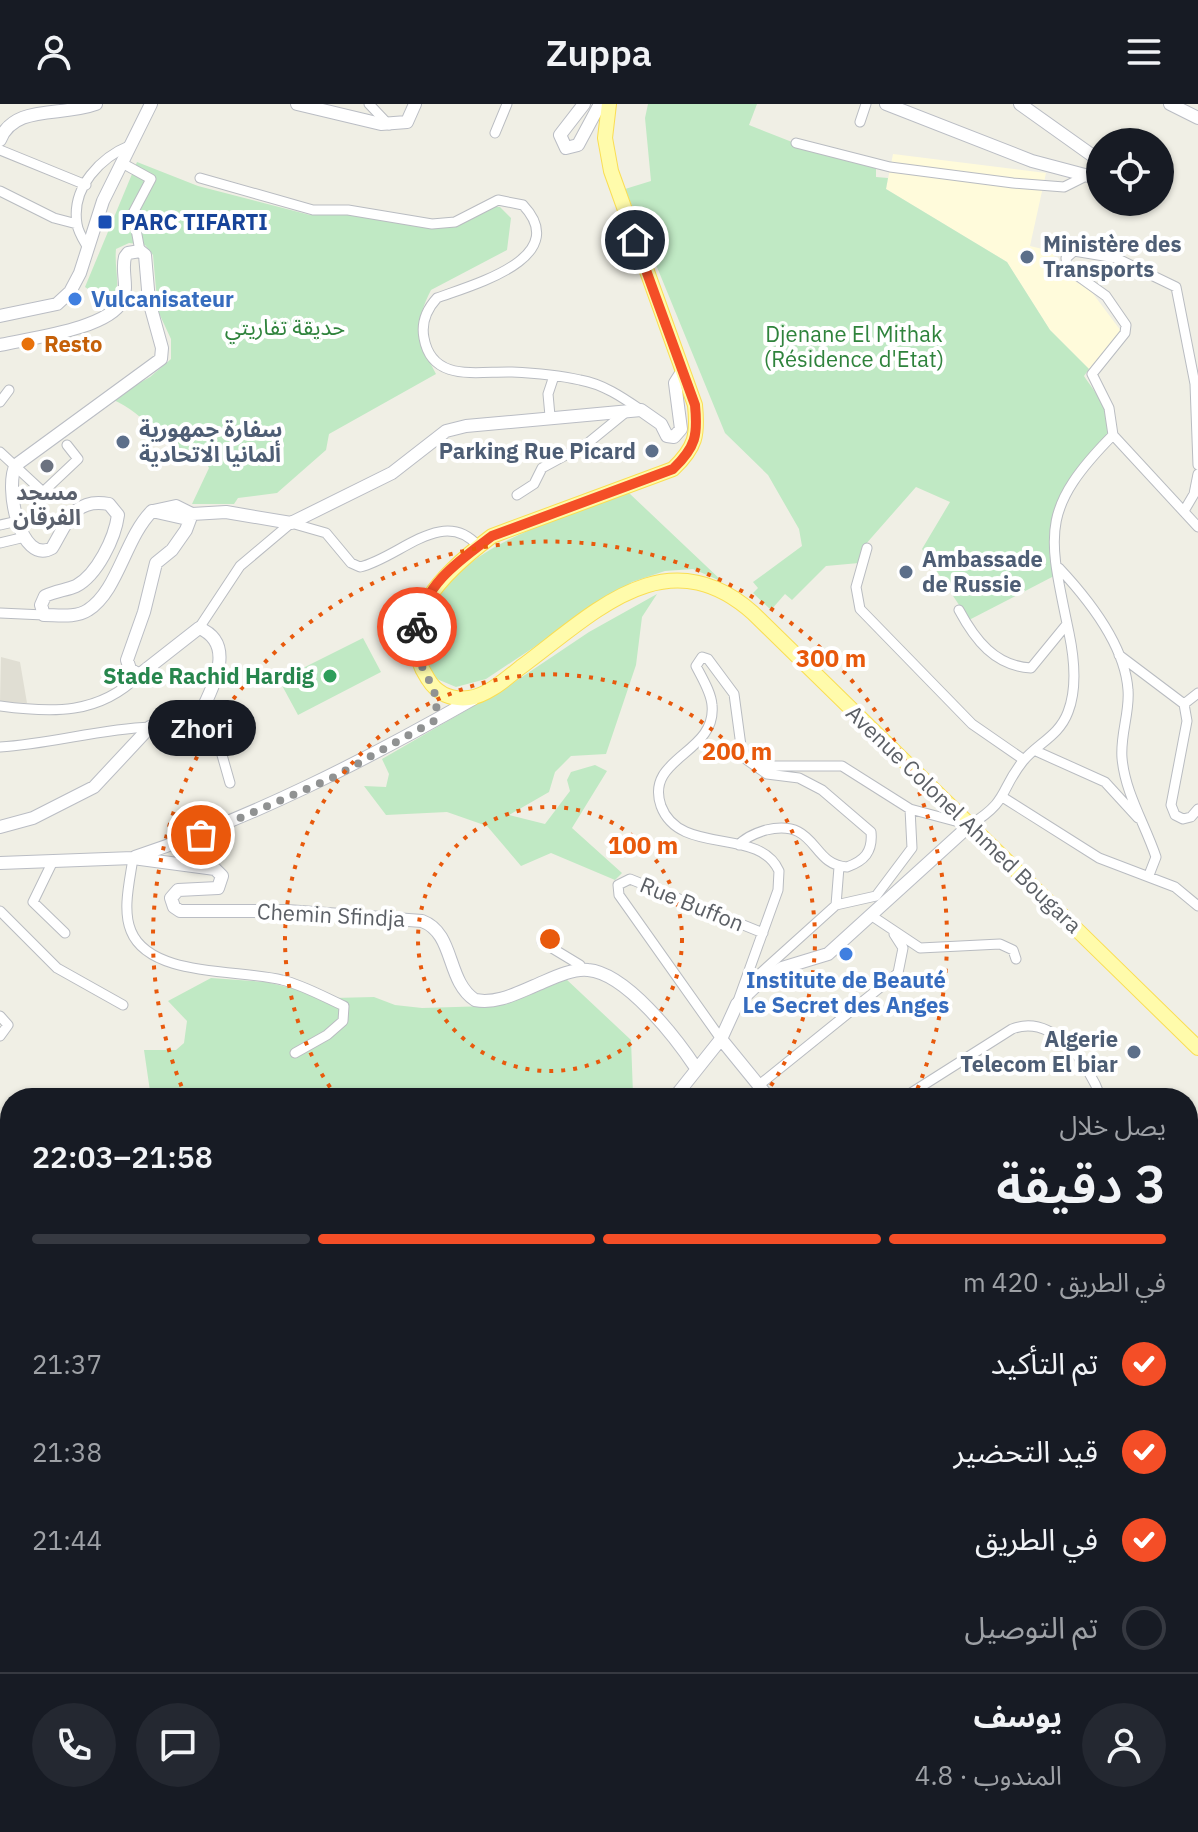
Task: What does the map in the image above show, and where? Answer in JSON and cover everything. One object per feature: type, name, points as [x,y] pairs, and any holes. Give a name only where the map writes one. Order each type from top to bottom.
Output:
[{"type":"main road","points":[[475,697],[455,698],[433,687],[419,665],[415,637],[419,616],[433,588],[492,536],[673,469],[689,453],[697,438],[695,405],[611,171],[605,138],[609,104]]},
{"type":"main road","name":"Avenue Colonel Ahmed Bougara","points":[[475,697],[630,592],[650,582],[693,579],[713,586],[753,613],[1198,1048]]},
{"type":"street","points":[[0,316],[62,301],[80,273],[103,201],[151,104]]},
{"type":"street","points":[[297,104],[389,125],[407,122],[415,104]]},
{"type":"street","points":[[369,104],[389,125]]},
{"type":"street","points":[[495,133],[507,104]]},
{"type":"street","points":[[584,104],[560,135],[566,148],[578,145],[600,104]]},
{"type":"street","points":[[860,122],[866,104]]},
{"type":"street","points":[[886,104],[1032,161],[1084,177]]},
{"type":"street","points":[[1020,104],[1086,151]]},
{"type":"street","points":[[1170,104],[1198,118]]},
{"type":"street","points":[[0,140],[6,124],[22,112],[98,107]]},
{"type":"street","points":[[796,143],[890,167],[1013,183],[1064,187],[1084,177]]},
{"type":"street","points":[[88,248],[77,224],[86,185],[95,166],[131,145]]},
{"type":"street","points":[[0,150],[86,185]]},
{"type":"street","points":[[44,615],[41,605],[45,596],[76,586],[89,577],[116,525],[118,515],[109,504],[87,504],[68,517],[52,548],[47,551],[36,549],[25,537],[5,484],[16,465],[161,359],[162,348],[147,288],[148,265],[140,251],[133,213],[151,179],[122,163]]},
{"type":"street","points":[[200,178],[313,210],[348,210],[432,224],[455,222],[498,200],[523,205],[535,220],[529,253],[519,264],[437,298],[430,305],[423,334],[432,359],[457,373],[512,372],[583,380],[623,397],[634,410],[661,424],[667,436],[678,435],[681,427],[675,383],[682,372]]},
{"type":"street","points":[[0,191],[54,218],[77,224]]},
{"type":"street","points":[[0,345],[93,322],[114,313],[124,298],[125,257],[128,253],[140,251]]},
{"type":"street","points":[[1198,465],[1195,384],[1176,287],[1116,258],[1074,251],[1066,258],[1067,268],[1106,296],[1126,325],[1125,333],[1092,374],[1109,408],[1113,435],[1198,527]]},
{"type":"street","points":[[550,416],[548,394],[554,376]]},
{"type":"street","points":[[0,402],[9,390]]},
{"type":"street","points":[[0,706],[65,712],[104,701],[199,628],[240,566],[291,523],[392,473],[446,431],[550,416],[634,410]]},
{"type":"street","points":[[517,495],[534,484],[542,468],[588,443],[634,410]]},
{"type":"street","points":[[737,1004],[761,981],[782,968],[828,954],[970,825],[993,811],[1004,798],[1024,760],[1059,730],[1069,710],[1073,649],[1055,563],[1057,510],[1066,488],[1113,435]]},
{"type":"street","points":[[0,452],[43,492],[78,459],[67,445]]},
{"type":"street","points":[[1184,511],[1194,494],[1198,474]]},
{"type":"street","points":[[0,613],[70,615],[87,611],[101,597],[138,525],[152,511],[183,518],[192,514],[226,512],[291,523],[326,533],[354,566],[360,567],[441,530],[460,531],[478,546]]},
{"type":"street","points":[[139,675],[130,669],[127,660],[144,612],[156,563],[179,540],[192,514]]},
{"type":"street","points":[[0,525],[18,521]]},
{"type":"street","points":[[0,543],[25,537]]},
{"type":"street","points":[[867,548],[856,587],[860,609],[972,724],[1024,760]]},
{"type":"street","points":[[1055,563],[1079,589],[1118,654],[1129,692],[1122,758],[1140,821],[1156,857],[1149,875]]},
{"type":"street","points":[[959,610],[973,637],[993,656],[1018,667],[1031,668],[1067,624]]},
{"type":"street","points":[[0,747],[36,745],[116,729],[150,727],[202,710],[217,680],[220,662],[217,641],[199,628]]},
{"type":"street","points":[[1118,654],[1184,704],[1187,721],[1171,805],[1175,815],[1183,819],[1191,817],[1198,809]]},
{"type":"street","points":[[681,1088],[721,1039],[737,1004],[780,884],[779,871],[767,857],[739,845],[698,837],[678,826],[665,814],[659,797],[669,766],[698,745],[710,725],[712,701],[696,666],[700,658],[708,659],[734,694],[741,746],[752,765],[767,774],[799,778],[822,790],[871,832],[871,846],[864,858],[847,867],[839,867],[806,835],[793,828],[763,831],[746,838],[739,845]]},
{"type":"street","points":[[433,687],[438,702],[434,721]]},
{"type":"street","points":[[1184,704],[1198,693]]},
{"type":"street","points":[[295,1053],[343,1021],[344,1006],[283,980],[189,967],[149,953],[135,940],[128,921],[133,858],[201,835],[332,778],[475,697]]},
{"type":"street","points":[[202,710],[216,734],[230,783]]},
{"type":"street","points":[[0,827],[33,818],[94,787],[150,727]]},
{"type":"street","points":[[1036,751],[1105,782],[1140,821]]},
{"type":"street","points":[[752,765],[842,766],[910,809],[970,825]]},
{"type":"street","points":[[1004,798],[1099,858],[1175,887],[1198,906]]},
{"type":"street","points":[[742,990],[836,905],[876,896],[912,848],[910,809]]},
{"type":"street","name":"Chemin Sfindja","points":[[0,863],[133,858],[219,872],[222,882],[215,889],[175,891],[171,903],[178,910],[287,911],[428,922],[440,934],[461,989],[475,1000],[500,999],[581,970]]},
{"type":"street","points":[[52,863],[33,902],[65,933]]},
{"type":"street","points":[[836,905],[839,867]]},
{"type":"street","name":"Rue Buffon","points":[[721,1039],[619,895],[622,880],[630,879],[763,933]]},
{"type":"street","points":[[0,911],[57,968],[123,1005]]},
{"type":"street","points":[[872,916],[894,934],[930,951],[1000,944],[1013,950],[1016,959]]},
{"type":"street","points":[[721,1039],[758,1086],[898,973],[903,948],[894,934]]},
{"type":"street","points":[[542,942],[580,965],[581,970],[603,975],[648,1005],[673,1033],[696,1068]]},
{"type":"street","points":[[0,1016],[8,1025],[0,1036]]},
{"type":"street","points":[[919,1088],[1012,1029],[1030,1024],[1048,1030],[1086,1064],[1097,1088]]},
{"type":"shaded area","name":"Ministère des Transports","points":[[893,154],[1046,173],[1030,246],[1055,252],[1054,264],[1060,272],[1091,291],[1121,331],[1089,369],[1050,330],[1007,262],[886,189]]},
{"type":"shaded area","points":[[1,657],[20,662],[27,703],[0,702]]},
{"type":"green space","name":"Djenane El Mithak (Résidence d'Etat)","points":[[648,104],[757,104],[749,125],[792,142],[876,166],[876,177],[888,178],[886,189],[1007,262],[1050,330],[1089,369],[1084,376],[1108,417],[1106,439],[1068,482],[1054,511],[1049,542],[1054,576],[969,620],[922,549],[950,502],[916,487],[865,545],[859,563],[826,566],[792,600],[785,594],[771,610],[753,593],[758,588],[753,582],[802,546],[799,529],[768,475],[725,433],[625,189],[651,181],[645,118]]},
{"type":"green space","name":"حديقة تفاريتي","points":[[137,162],[198,186],[310,215],[346,213],[431,227],[490,206],[500,207],[511,218],[507,250],[431,290],[422,313],[420,333],[436,374],[329,434],[326,450],[277,493],[238,498],[234,504],[192,504],[209,468],[202,455],[176,446],[124,405],[111,399],[150,377],[171,359],[171,339],[158,311],[153,255],[145,245],[129,243],[116,249],[117,284],[112,305],[85,287]]},
{"type":"green space","points":[[629,493],[723,582],[693,569],[665,571],[632,582],[486,679],[456,687],[432,677],[426,637],[435,604],[456,576],[486,553],[521,534]]},
{"type":"green space","points":[[657,594],[642,617],[636,665],[606,754],[571,756],[555,772],[549,792],[509,815],[545,824],[570,791],[567,780],[571,772],[595,765],[607,771],[572,828],[622,873],[615,880],[551,853],[521,866],[487,826],[447,812],[386,815],[364,786],[386,787],[389,774],[382,759],[510,685],[589,632]]},
{"type":"green space","name":"Stade Rachid Hardig","points":[[363,638],[381,672],[298,715],[279,680]]},
{"type":"green space","points":[[211,978],[266,982],[333,998],[374,997],[395,1005],[422,1008],[489,1006],[525,997],[566,979],[631,1040],[633,1088],[150,1088],[144,1050],[176,1050],[184,1043],[187,1021],[168,1001]]},
{"type":"way so far","points":[[201,835],[332,778],[434,721],[437,697],[419,665],[415,637],[417,627]]},
{"type":"place","name":"PARC TIFARTI","points":[[105,222]]},
{"type":"place","name":"Ministère des Transports","points":[[1027,257]]},
{"type":"place","name":"Vulcanisateur","points":[[75,299]]},
{"type":"place","name":"Resto","points":[[28,344]]},
{"type":"place","name":"سفارة جمهورية ألمانيا الاتحادية","points":[[123,442]]},
{"type":"place","name":"Parking Rue Picard","points":[[652,451]]},
{"type":"place","name":"مسجد الفرقان","points":[[47,466]]},
{"type":"place","name":"Ambassade de Russie","points":[[906,572]]},
{"type":"place","name":"Stade Rachid Hardig","points":[[330,676]]},
{"type":"place","name":"Zhori","points":[[201,835]]},
{"type":"place","name":"Institute de Beauté Le Secret des Anges","points":[[846,954]]},
{"type":"place","name":"Algerie Telecom El biar","points":[[1134,1052]]},
{"type":"route","points":[[417,627],[433,588],[467,553],[492,536],[673,469],[694,446],[697,438],[695,405],[635,240]]}]
